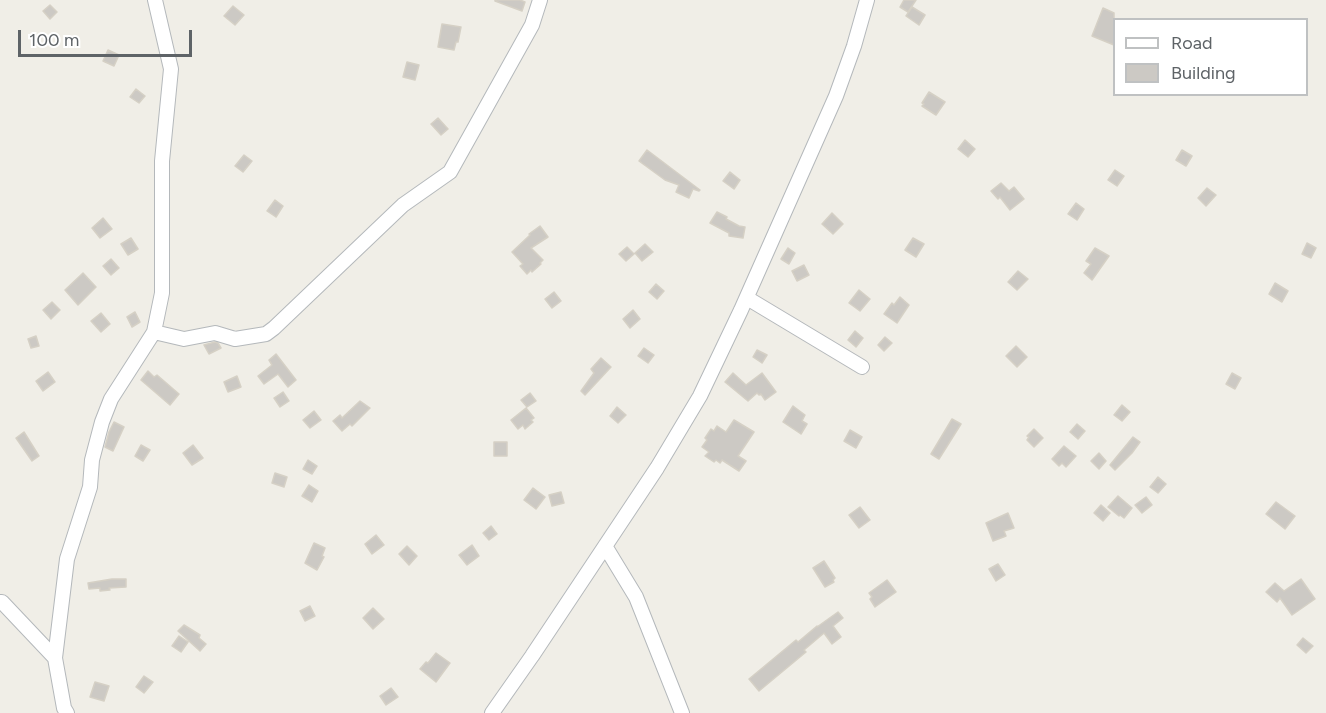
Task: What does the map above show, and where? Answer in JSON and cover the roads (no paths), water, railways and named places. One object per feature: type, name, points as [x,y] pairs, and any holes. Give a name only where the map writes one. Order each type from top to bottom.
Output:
[{"type":"street","points":[[67,713],[64,708],[55,658],[67,559],[90,487],[92,460],[102,422],[111,399],[154,332],[162,294],[162,161],[171,69],[155,0]]},
{"type":"street","points":[[154,332],[184,339],[215,333],[234,339],[266,334],[274,328],[403,205],[450,172],[532,25],[540,0]]},
{"type":"street","points":[[492,713],[657,468],[700,396],[747,298],[836,96],[867,0]]},
{"type":"street","points":[[747,298],[862,367]]},
{"type":"street","points":[[605,546],[636,597],[682,713]]},
{"type":"street","points":[[0,602],[55,658]]}]
